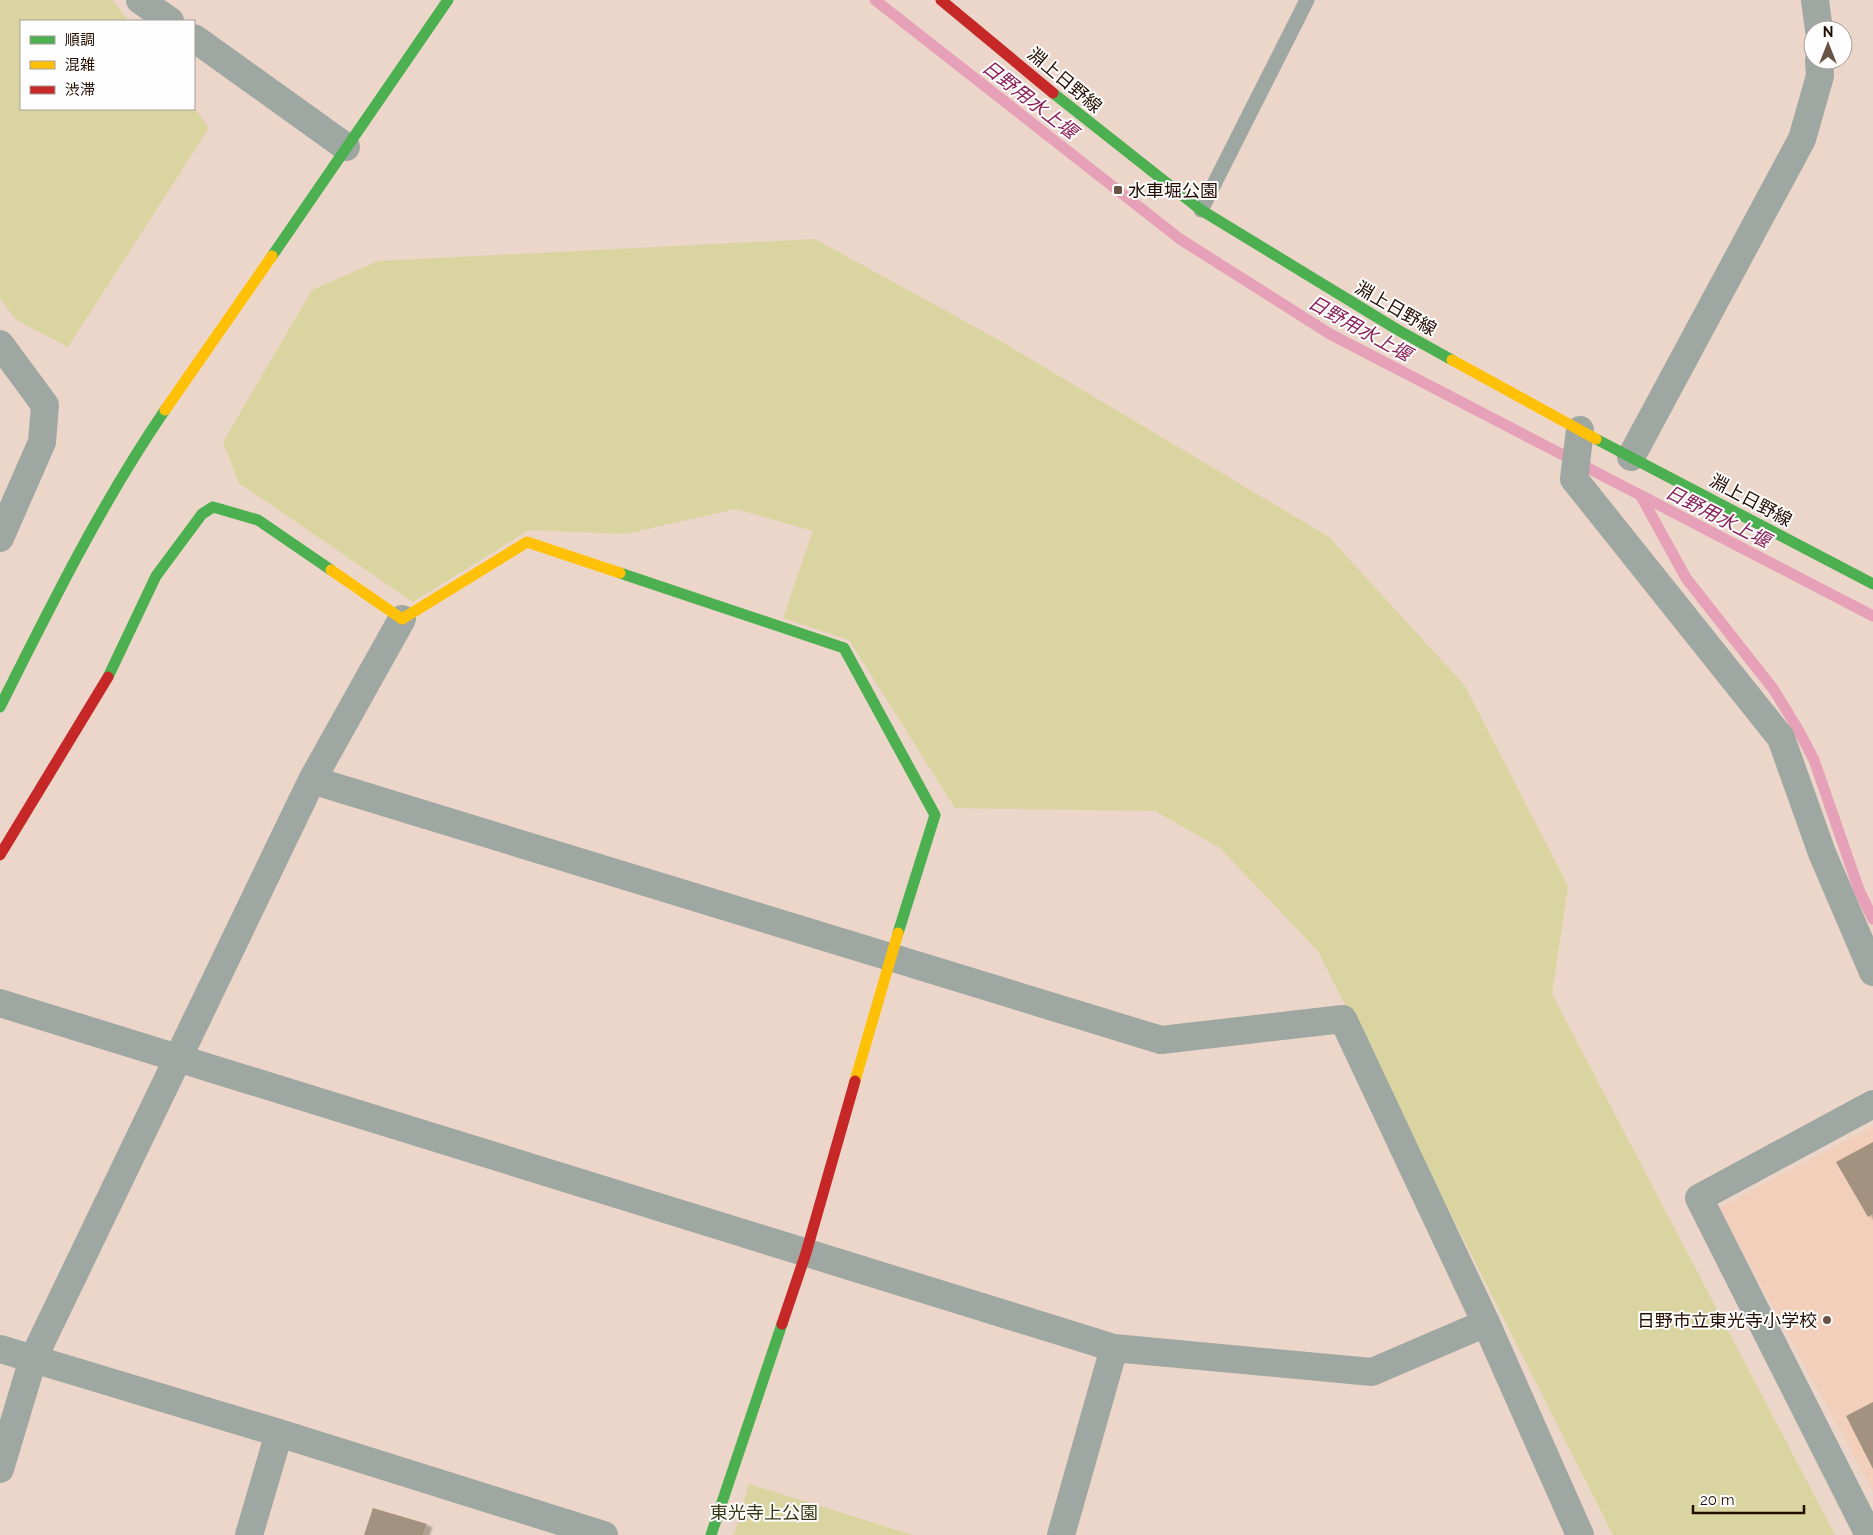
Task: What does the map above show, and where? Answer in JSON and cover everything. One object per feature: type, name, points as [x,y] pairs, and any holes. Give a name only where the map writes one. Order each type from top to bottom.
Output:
[{"type":"street","points":[[140,0],[169,20]]},
{"type":"street","points":[[0,707],[51,605],[144,441],[448,0]]},
{"type":"street","name":"淵上日野線","points":[[941,0],[1098,130],[1201,210],[1398,330],[1580,430],[1873,584]]},
{"type":"street","points":[[1814,0],[1817,20]]},
{"type":"street","points":[[195,39],[346,146]]},
{"type":"street","points":[[1631,457],[1802,139],[1820,76],[1820,70]]},
{"type":"street","points":[[0,344],[45,405],[42,442],[0,538]]},
{"type":"street","points":[[1580,430],[1574,479],[1781,738],[1822,853],[1873,972]]},
{"type":"street","points":[[0,855],[107,679],[156,576],[202,514],[212,507],[258,520],[402,619]]},
{"type":"street","points":[[0,1468],[33,1359],[312,780],[402,619],[527,542],[844,648],[935,815],[891,957],[806,1253],[711,1535]]},
{"type":"street","points":[[312,780],[1162,1040],[1343,1019],[1486,1323],[1580,1535]]},
{"type":"street","points":[[0,1003],[1114,1348],[1372,1372],[1486,1323]]},
{"type":"street","points":[[1869,1535],[1699,1198],[1873,1104]]},
{"type":"street","points":[[1061,1535],[1114,1348]]},
{"type":"street","points":[[0,1349],[279,1433],[604,1535]]},
{"type":"street","points":[[249,1535],[279,1433]]},
{"type":"lane","points":[[1201,210],[1307,0]]},
{"type":"shaded area","name":"日野市立東光寺小学校","points":[[1873,1126],[1873,1491],[1719,1208]]},
{"type":"green space","points":[[0,0],[112,0],[128,20],[20,20],[20,110],[195,110],[195,108],[209,128],[68,347],[16,320],[0,298]]},
{"type":"green space","points":[[815,239],[997,339],[1329,537],[1465,686],[1568,886],[1552,994],[1835,1535],[1613,1535],[1318,951],[1220,848],[1155,811],[955,808],[849,640],[783,618],[813,531],[736,509],[625,534],[529,530],[413,602],[239,483],[223,442],[312,290],[378,261]]},
{"type":"green space","name":"東光寺上公園","points":[[749,1484],[913,1535],[734,1535]]},
{"type":"building","points":[[1873,1142],[1873,1214],[1868,1217],[1836,1162]]},
{"type":"building","points":[[1873,1402],[1873,1469],[1846,1416]]},
{"type":"building","points":[[373,1508],[427,1524],[423,1535],[364,1535]]},
{"type":"waterway","name":"日野用水上堰","points":[[875,0],[1180,239],[1330,334],[1873,616]]},
{"type":"waterway","points":[[1642,498],[1686,578],[1774,690],[1799,731],[1814,760],[1859,890],[1873,919]]},
{"type":"traffic: fast","points":[[272,256],[448,0]]},
{"type":"traffic: fast","points":[[1053,93],[1201,210],[1398,330],[1452,360]]},
{"type":"traffic: fast","points":[[0,707],[98,518],[165,410]]},
{"type":"traffic: fast","points":[[1596,439],[1873,584]]},
{"type":"traffic: fast","points":[[108,677],[156,576],[202,514],[213,507],[258,520],[331,570]]},
{"type":"traffic: fast","points":[[620,573],[844,648],[935,815],[898,933]]},
{"type":"traffic: fast","points":[[711,1535],[782,1324]]},
{"type":"traffic: slow","points":[[165,410],[272,256]]},
{"type":"traffic: slow","points":[[1452,360],[1596,439]]},
{"type":"traffic: slow","points":[[331,570],[402,619],[527,542],[620,573]]},
{"type":"traffic: slow","points":[[855,1081],[898,933]]},
{"type":"traffic: jam","points":[[941,0],[1053,93]]},
{"type":"traffic: jam","points":[[0,855],[108,677]]},
{"type":"traffic: jam","points":[[782,1324],[806,1253],[855,1081]]},
{"type":"place","name":"水車堀公園","points":[[1118,190]]},
{"type":"place","name":"日野市立東光寺小学校","points":[[1827,1320]]}]
